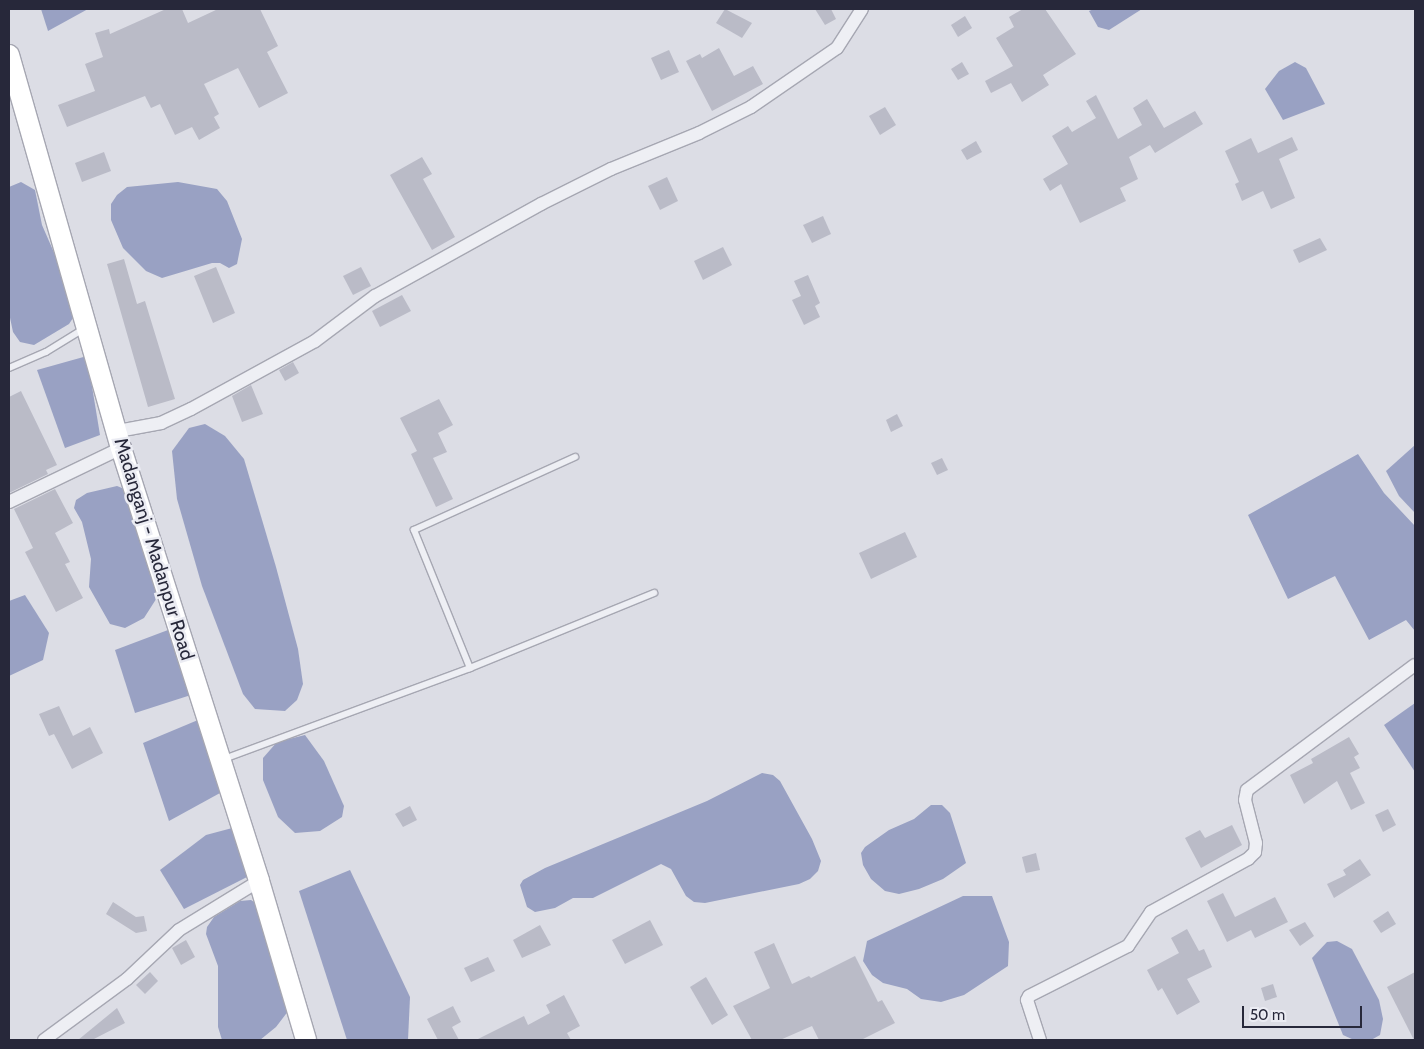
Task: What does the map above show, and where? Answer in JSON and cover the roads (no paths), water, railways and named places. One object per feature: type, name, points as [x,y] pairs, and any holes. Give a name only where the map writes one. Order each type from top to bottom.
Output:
[{"type":"main road","name":"Madanganj - Madanpur Road","points":[[9,55],[88,326],[119,440],[259,881],[306,1040]]},
{"type":"street","points":[[9,502],[119,440],[161,424],[191,409],[315,341],[375,296],[541,204],[611,169],[699,133],[751,107],[837,48],[862,9]]},
{"type":"street","points":[[1040,1040],[1027,1000],[1030,996],[1128,946],[1151,912],[1248,859],[1255,852],[1256,843],[1245,800],[1247,790],[1415,664]]},
{"type":"street","points":[[44,1040],[127,979],[179,930],[259,881]]},
{"type":"lane","points":[[9,368],[46,352],[88,326]]},
{"type":"lane","points":[[470,668],[414,530],[575,457]]},
{"type":"lane","points":[[220,760],[470,668],[654,593]]},
{"type":"water","points":[[41,9],[88,9],[48,31]]},
{"type":"water","points":[[1094,9],[1142,9],[1109,30],[1098,27],[1089,11]]},
{"type":"water","points":[[1295,62],[1306,68],[1325,104],[1283,120],[1265,89],[1279,71]]},
{"type":"water","points":[[21,182],[35,190],[42,225],[66,280],[75,315],[69,324],[34,345],[20,342],[13,332],[9,313],[9,187]]},
{"type":"water","points":[[178,182],[217,189],[227,201],[242,239],[237,264],[229,268],[220,263],[212,263],[162,278],[146,271],[123,248],[111,220],[111,204],[117,195],[127,187]]},
{"type":"water","points":[[87,356],[100,435],[65,448],[37,370]]},
{"type":"water","points":[[205,424],[225,436],[244,459],[276,567],[298,649],[303,684],[297,700],[285,711],[255,709],[243,694],[202,586],[177,499],[172,451],[189,428]]},
{"type":"water","points":[[1415,445],[1415,513],[1399,496],[1386,471]]},
{"type":"water","points":[[1358,454],[1384,493],[1415,526],[1415,631],[1406,620],[1369,640],[1335,576],[1288,599],[1248,515]]},
{"type":"water","points":[[117,486],[127,490],[160,593],[144,618],[125,628],[110,624],[89,587],[91,559],[82,522],[74,508],[76,500],[87,493]]},
{"type":"water","points":[[25,595],[49,633],[43,660],[9,676],[9,601]]},
{"type":"water","points":[[168,630],[194,694],[135,713],[115,650]]},
{"type":"water","points":[[1415,703],[1415,772],[1384,725]]},
{"type":"water","points":[[198,720],[220,793],[169,821],[143,743]]},
{"type":"water","points":[[305,735],[324,761],[344,806],[342,817],[320,831],[295,833],[278,817],[263,780],[263,758],[277,742]]},
{"type":"water","points":[[762,773],[773,775],[780,781],[812,839],[821,861],[818,871],[810,879],[799,884],[705,903],[694,902],[686,896],[671,869],[661,864],[593,898],[573,898],[555,908],[535,912],[527,907],[520,885],[523,880],[545,868],[707,801]]},
{"type":"water","points":[[931,805],[942,805],[950,813],[966,863],[943,879],[919,889],[899,894],[885,891],[871,879],[863,865],[861,853],[865,847],[889,830],[914,819]]},
{"type":"water","points":[[236,827],[249,876],[184,909],[160,870],[206,835]]},
{"type":"water","points":[[350,870],[410,997],[408,1040],[347,1040],[299,891]]},
{"type":"water","points":[[963,896],[992,896],[1009,942],[1008,966],[964,995],[941,1002],[921,999],[907,989],[883,983],[872,975],[863,961],[867,941]]},
{"type":"water","points":[[251,900],[257,904],[289,1010],[276,1027],[260,1040],[222,1040],[218,1027],[218,966],[206,934],[207,927],[214,917],[240,901]]},
{"type":"water","points":[[1337,941],[1352,949],[1379,1000],[1383,1019],[1380,1035],[1371,1040],[1354,1040],[1343,1035],[1312,958],[1327,942]]}]
